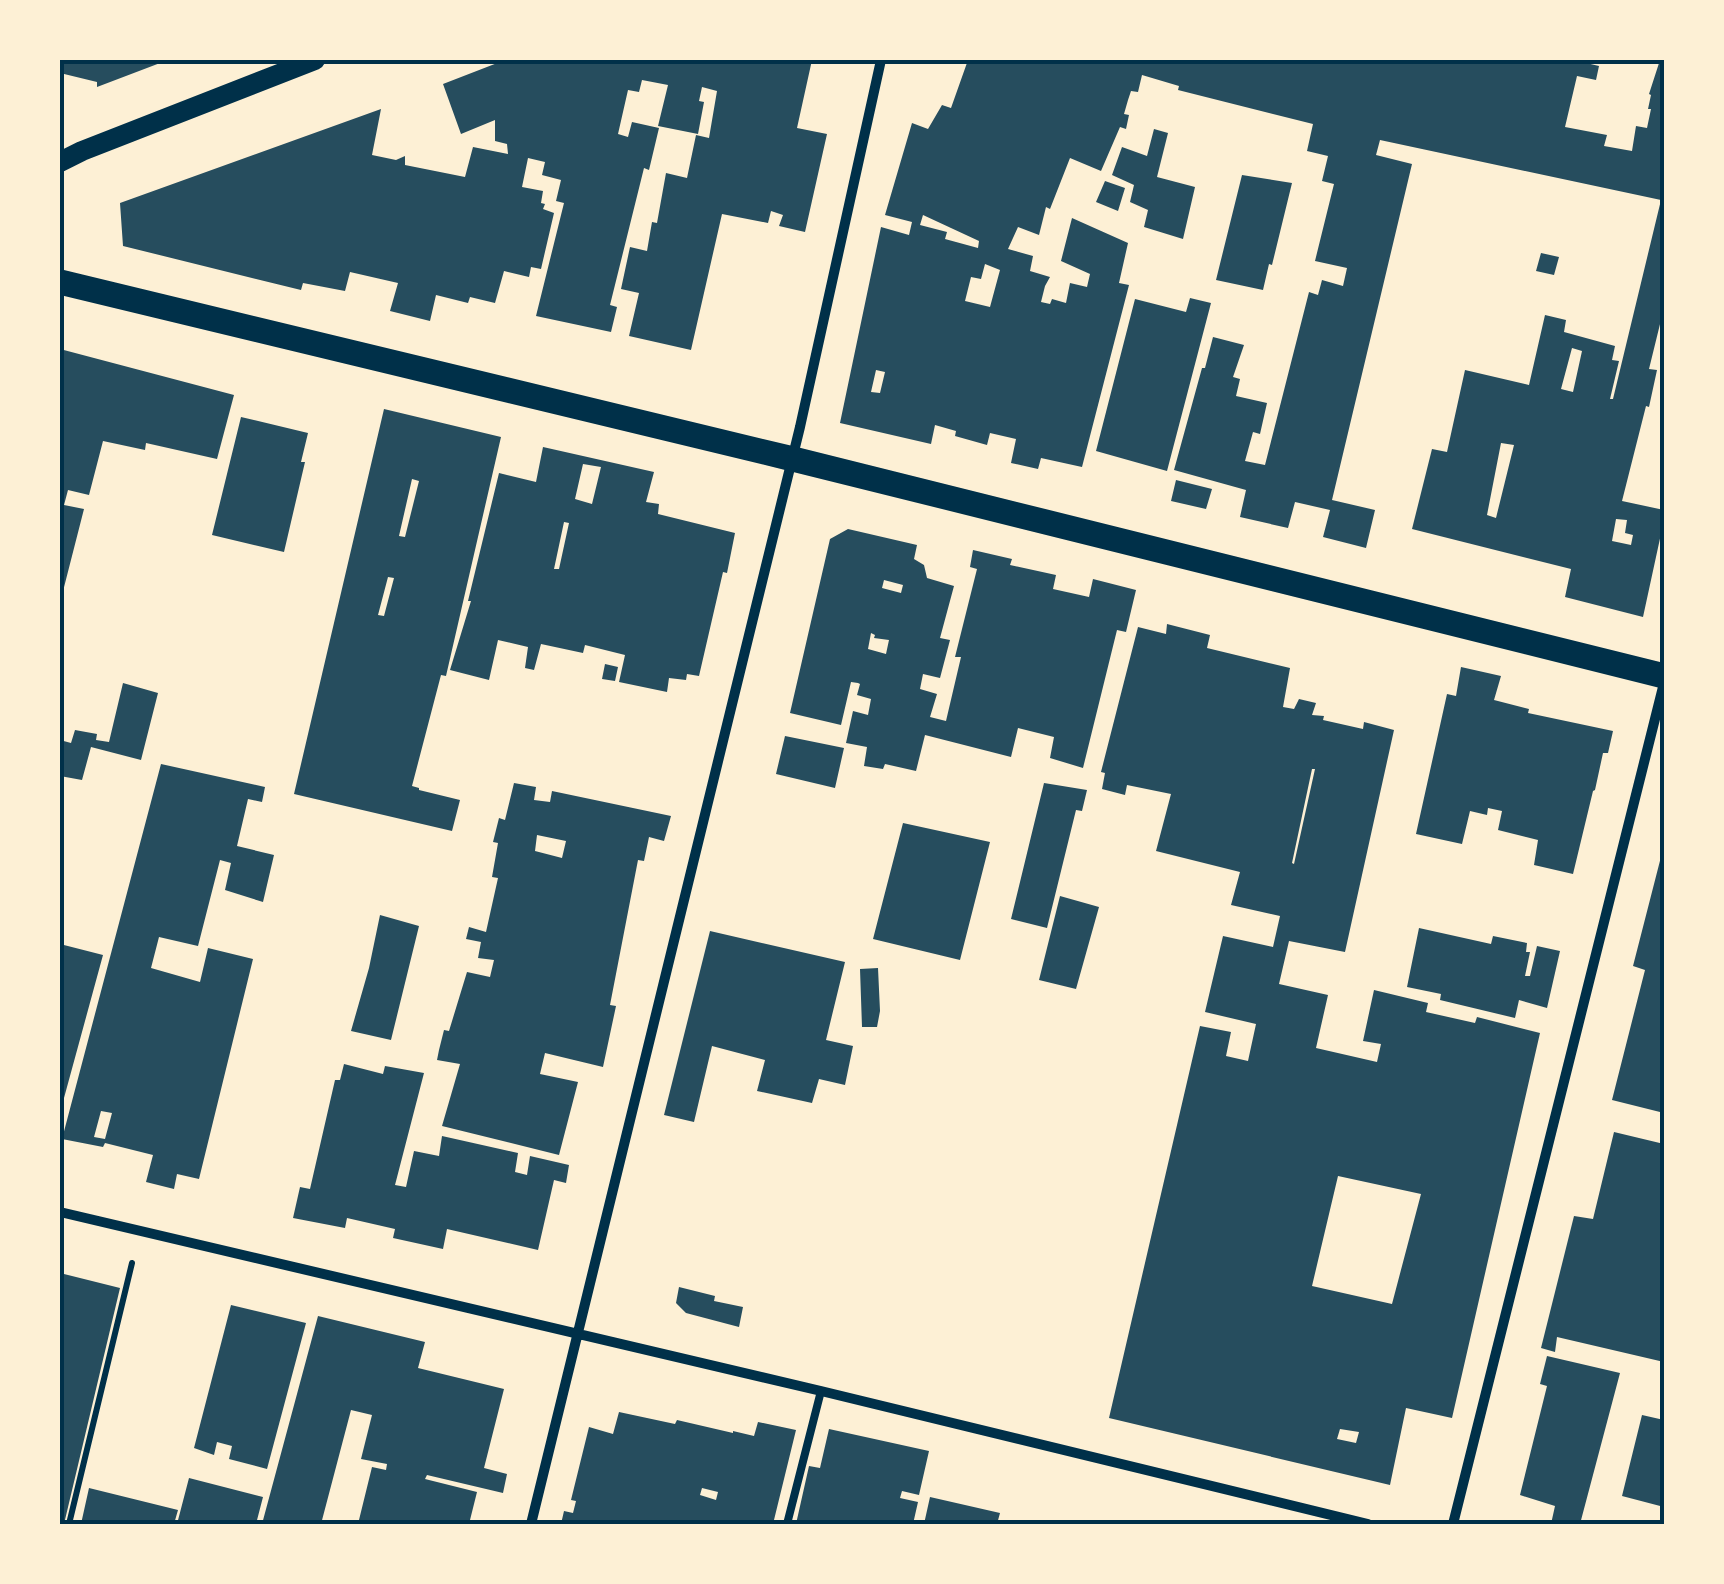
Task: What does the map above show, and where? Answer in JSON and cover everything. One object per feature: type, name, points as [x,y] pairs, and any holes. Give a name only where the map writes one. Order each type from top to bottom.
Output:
[{"type":"main road","points":[[60,162],[315,60]]},
{"type":"main road","points":[[60,282],[1664,676]]},
{"type":"street","points":[[531,1524],[792,459],[881,60]]},
{"type":"street","points":[[1453,1524],[1664,683]]},
{"type":"street","points":[[60,1212],[1368,1524]]},
{"type":"lane","points":[[788,1524],[821,1391]]},
{"type":"path","points":[[69,1524],[140,1231]]},
{"type":"building","points":[[60,60],[168,60],[97,87],[97,82],[60,73]]},
{"type":"building","points":[[505,60],[812,60],[797,128],[827,134],[805,232],[779,226],[783,215],[771,211],[768,223],[722,214],[691,350],[629,336],[639,293],[621,289],[630,247],[647,251],[652,222],[657,223],[666,173],[687,178],[696,135],[709,138],[717,91],[702,87],[699,101],[704,102],[698,134],[658,126],[668,85],[642,80],[639,92],[628,90],[618,134],[628,137],[632,122],[659,128],[649,170],[644,168],[610,305],[617,307],[611,332],[536,316],[564,203],[556,201],[561,180],[542,175],[545,162],[528,158],[522,187],[543,191],[543,209],[554,213],[541,269],[531,267],[529,277],[504,271],[495,303],[470,297],[468,303],[436,295],[430,321],[390,311],[398,283],[350,272],[345,291],[303,283],[301,290],[123,246],[120,203],[381,109],[372,155],[396,160],[405,156],[405,165],[465,177],[473,147],[508,154],[507,144],[495,141],[495,120],[461,134],[443,84]]},
{"type":"building","points":[[968,60],[1582,60],[1599,66],[1596,80],[1577,76],[1565,127],[1607,135],[1604,146],[1632,151],[1636,126],[1647,128],[1649,94],[1660,60],[1664,60],[1664,321],[1661,320],[1649,369],[1657,370],[1649,407],[1646,406],[1622,501],[1664,510],[1643,617],[1565,597],[1571,569],[1412,529],[1432,449],[1447,452],[1465,370],[1529,385],[1545,315],[1566,320],[1564,332],[1615,346],[1612,360],[1619,361],[1613,399],[1661,200],[1380,140],[1376,155],[1412,164],[1332,500],[1375,510],[1366,548],[1323,537],[1330,510],[1295,502],[1288,528],[1240,517],[1246,490],[1174,470],[1213,337],[1244,345],[1233,377],[1240,379],[1236,396],[1267,403],[1260,434],[1253,432],[1245,461],[1265,465],[1309,292],[1318,295],[1322,280],[1343,286],[1347,268],[1315,261],[1334,184],[1322,181],[1328,156],[1307,151],[1313,124],[1178,90],[1179,86],[1142,75],[1138,92],[1131,91],[1128,100],[1124,114],[1129,115],[1126,129],[1120,127],[1101,171],[1070,158],[1050,209],[1046,207],[1039,235],[1018,227],[1008,249],[1033,256],[1030,271],[1050,277],[1041,302],[1050,304],[1052,299],[1066,303],[1070,283],[1087,287],[1090,274],[1061,261],[1072,218],[1128,243],[1119,283],[1129,285],[1082,467],[1041,458],[1038,469],[1011,463],[1016,439],[990,433],[987,445],[955,436],[956,431],[935,425],[931,444],[840,423],[881,227],[909,235],[912,222],[885,215],[912,123],[928,129],[942,105],[951,108]],"holes":[[[923,215],[979,241],[978,248],[945,239],[947,232],[920,225]],[[985,264],[1000,270],[990,307],[965,301],[971,277],[981,279]],[[1572,348],[1582,351],[1573,392],[1561,389]],[[876,370],[885,372],[880,393],[871,392]],[[1501,443],[1514,445],[1496,518],[1487,515]],[[1616,519],[1627,520],[1625,533],[1633,535],[1631,545],[1612,541]]]},
{"type":"building","points":[[1154,129],[1168,133],[1157,177],[1195,187],[1183,239],[1144,227],[1148,210],[1130,202],[1134,185],[1112,175],[1122,147],[1147,156]]},
{"type":"building","points":[[1242,175],[1292,183],[1263,290],[1216,280]]},
{"type":"building","points":[[1105,181],[1125,188],[1118,211],[1096,202]]},
{"type":"building","points":[[1541,253],[1559,257],[1554,275],[1536,271]]},
{"type":"building","points":[[1190,298],[1211,303],[1167,471],[1096,451],[1135,299],[1186,312]]},
{"type":"building","points":[[60,349],[234,395],[217,459],[146,443],[145,450],[103,441],[89,495],[68,490],[64,505],[84,509],[61,599]]},
{"type":"building","points":[[384,409],[501,437],[446,676],[441,675],[412,786],[460,800],[452,831],[294,794]],"holes":[[[412,479],[419,481],[405,537],[399,536]],[[388,577],[394,578],[384,616],[378,615]]]},
{"type":"building","points":[[241,417],[308,433],[284,552],[212,535]]},
{"type":"building","points":[[543,447],[654,472],[646,502],[659,504],[658,514],[735,533],[699,676],[687,674],[686,680],[669,678],[667,692],[619,682],[625,655],[585,645],[583,653],[541,644],[534,670],[525,668],[528,647],[498,640],[489,680],[450,670],[471,601],[499,473],[536,482]],"holes":[[[583,464],[601,467],[592,504],[575,499]],[[564,522],[569,523],[559,569],[554,569]]]},
{"type":"building","points":[[1176,480],[1212,489],[1206,509],[1171,501]]},
{"type":"building","points":[[848,529],[917,545],[914,559],[924,565],[927,578],[954,586],[940,638],[950,640],[940,678],[923,674],[920,689],[937,694],[930,717],[946,721],[961,657],[955,657],[977,569],[970,567],[973,550],[1012,559],[1010,565],[1056,575],[1053,589],[1089,597],[1093,579],[1136,590],[1126,632],[1117,630],[1083,768],[1050,758],[1054,737],[1018,728],[1011,757],[925,735],[916,771],[885,764],[883,769],[864,766],[867,747],[846,743],[853,711],[868,715],[871,699],[857,695],[858,683],[851,682],[841,725],[790,713],[830,539]],"holes":[[[884,580],[903,585],[901,593],[882,588]],[[871,633],[874,638],[889,640],[886,654],[868,649]]]},
{"type":"building","points":[[1167,624],[1210,635],[1207,648],[1290,668],[1283,707],[1294,709],[1299,699],[1316,703],[1312,715],[1324,716],[1323,720],[1363,729],[1364,722],[1394,730],[1345,952],[1289,941],[1279,984],[1328,995],[1316,1048],[1377,1062],[1381,1044],[1363,1041],[1374,990],[1428,1003],[1426,1012],[1475,1023],[1477,1017],[1540,1033],[1452,1418],[1406,1408],[1390,1485],[1109,1418],[1200,1026],[1231,1032],[1226,1056],[1248,1061],[1256,1024],[1205,1012],[1223,936],[1273,947],[1280,916],[1231,905],[1240,872],[1156,851],[1171,794],[1127,785],[1125,795],[1102,789],[1105,773],[1101,772],[1138,627],[1166,634]],"holes":[[[1315,769],[1294,864],[1292,863]],[[1338,1176],[1421,1194],[1392,1304],[1312,1286]],[[1340,1429],[1359,1432],[1356,1443],[1337,1439]]]},
{"type":"building","points":[[605,664],[618,667],[615,681],[602,679]]},
{"type":"building","points":[[1461,667],[1501,676],[1494,700],[1529,709],[1528,713],[1613,731],[1608,753],[1603,753],[1573,874],[1534,865],[1538,840],[1498,830],[1502,811],[1488,808],[1487,815],[1470,811],[1462,844],[1416,834],[1447,694],[1456,696]]},
{"type":"building","points":[[123,683],[158,693],[141,760],[91,747],[82,780],[60,776],[60,740],[71,743],[75,730],[97,734],[96,740],[109,742]]},
{"type":"building","points":[[785,736],[844,748],[835,788],[776,774]]},
{"type":"building","points":[[161,764],[265,787],[262,802],[248,799],[237,846],[274,855],[263,902],[225,890],[231,863],[220,860],[198,946],[159,937],[151,968],[200,982],[208,948],[253,959],[199,1179],[177,1174],[174,1189],[146,1182],[153,1155],[105,1143],[103,1147],[62,1139]],"holes":[[[101,1111],[112,1113],[105,1139],[94,1137]]]},
{"type":"building","points":[[514,783],[536,787],[534,800],[550,802],[552,791],[671,816],[664,841],[649,837],[644,861],[638,860],[610,1005],[616,1006],[603,1067],[545,1053],[540,1074],[578,1082],[559,1155],[442,1126],[460,1064],[437,1060],[439,1050],[467,972],[490,977],[494,960],[478,958],[481,942],[466,939],[469,927],[486,932],[498,878],[492,877],[498,843],[493,842],[499,818],[505,820]],"holes":[[[537,835],[566,841],[562,858],[535,851]]]},
{"type":"building","points":[[1044,783],[1087,790],[1082,811],[1076,810],[1047,928],[1011,919]]},
{"type":"building","points":[[903,823],[990,842],[960,960],[873,939]]},
{"type":"building","points":[[1663,849],[1664,1113],[1612,1100],[1645,970],[1633,966]]},
{"type":"building","points":[[1060,896],[1099,907],[1076,989],[1039,980]]},
{"type":"building","points":[[380,915],[419,926],[391,1040],[351,1031]]},
{"type":"building","points":[[1419,928],[1491,944],[1493,936],[1527,943],[1526,952],[1530,952],[1525,976],[1530,976],[1537,946],[1560,951],[1547,1008],[1519,1000],[1515,1018],[1440,1000],[1441,994],[1407,987]]},
{"type":"building","points":[[710,931],[845,962],[826,1040],[853,1046],[845,1085],[819,1079],[812,1103],[757,1091],[765,1060],[712,1046],[694,1122],[664,1115]]},
{"type":"building","points":[[60,944],[103,955],[61,1109],[60,1109]]},
{"type":"building","points":[[878,968],[877,1027],[862,1027],[860,969]]},
{"type":"building","points":[[344,1064],[383,1074],[385,1066],[424,1073],[395,1185],[406,1187],[414,1151],[439,1156],[442,1136],[518,1153],[515,1172],[527,1175],[530,1156],[569,1165],[566,1183],[554,1180],[538,1250],[447,1229],[443,1249],[393,1238],[395,1229],[347,1218],[345,1228],[293,1218],[300,1187],[310,1189],[335,1080],[340,1080]]},
{"type":"building","points":[[1614,1132],[1664,1144],[1664,1362],[1557,1337],[1555,1352],[1541,1348],[1574,1216],[1593,1219]]},
{"type":"building","points":[[60,1273],[120,1288],[64,1524],[60,1524]]},
{"type":"building","points":[[679,1287],[743,1307],[739,1327],[686,1313],[676,1303]]},
{"type":"building","points":[[231,1305],[306,1323],[267,1469],[229,1459],[232,1446],[217,1442],[214,1455],[194,1448]]},
{"type":"building","points":[[318,1316],[425,1342],[418,1368],[504,1389],[484,1468],[507,1474],[503,1493],[427,1475],[425,1479],[477,1492],[469,1524],[358,1524],[372,1467],[386,1470],[387,1464],[361,1459],[372,1415],[351,1410],[321,1524],[262,1524]]},
{"type":"building","points":[[1547,1356],[1620,1373],[1580,1524],[1551,1524],[1555,1506],[1520,1495],[1547,1386],[1540,1384]]},
{"type":"building","points":[[619,1412],[754,1436],[758,1422],[796,1430],[773,1524],[561,1524],[564,1511],[573,1513],[576,1501],[571,1500],[589,1427],[613,1434]],"holes":[[[702,1488],[718,1492],[716,1500],[700,1495]]]},
{"type":"building","points":[[1642,1415],[1664,1420],[1664,1507],[1622,1496]]},
{"type":"building","points":[[829,1429],[929,1451],[919,1495],[902,1491],[900,1498],[918,1502],[913,1524],[796,1524],[809,1466],[820,1468]]},
{"type":"building","points":[[189,1478],[263,1497],[256,1524],[177,1524]]},
{"type":"building","points":[[89,1488],[178,1510],[174,1524],[81,1524]]},
{"type":"building","points":[[930,1497],[1000,1513],[997,1524],[924,1524]]}]
